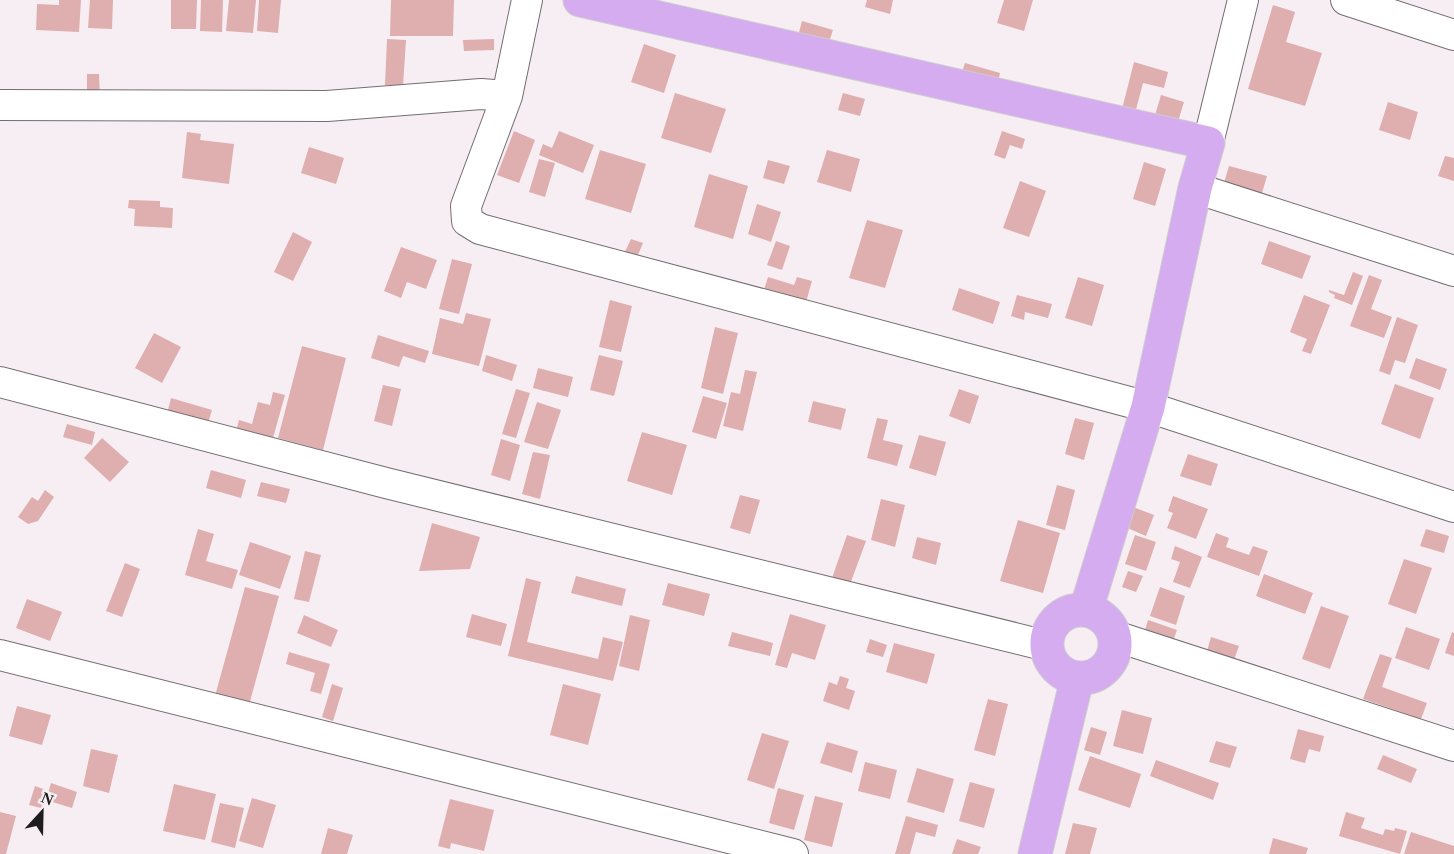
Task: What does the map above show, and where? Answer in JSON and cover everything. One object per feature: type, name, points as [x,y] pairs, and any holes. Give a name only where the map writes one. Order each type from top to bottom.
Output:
[{"type":"main road","points":[[580,0],[1208,143],[1148,407],[1086,610]]},
{"type":"main road","points":[[1086,610],[1099,615],[1109,624],[1115,636],[1116,649],[1111,662],[1102,672],[1090,678],[1077,679],[1065,675],[1056,668],[1049,657],[1047,646],[1049,633],[1054,623],[1063,615],[1086,610]]},
{"type":"main road","points":[[1035,854],[1077,679]]},
{"type":"street","points":[[527,0],[507,96],[466,206],[467,221],[480,229],[1148,407],[1454,507]]},
{"type":"street","points":[[1208,143],[1244,0]]},
{"type":"street","points":[[1346,0],[1454,35]]},
{"type":"street","points":[[0,105],[327,106],[481,94],[507,96]]},
{"type":"street","points":[[1196,188],[1454,271]]},
{"type":"street","points":[[0,382],[386,483],[1047,646]]},
{"type":"street","points":[[1115,636],[1454,746]]},
{"type":"street","points":[[0,655],[794,854]]},
{"type":"building","points":[[59,0],[81,0],[79,32],[36,30],[37,4],[59,5]]},
{"type":"building","points":[[90,0],[113,0],[112,29],[88,28]]},
{"type":"building","points":[[171,0],[197,0],[196,29],[171,29]]},
{"type":"building","points":[[201,0],[223,0],[222,32],[200,31]]},
{"type":"building","points":[[229,0],[256,0],[253,33],[226,31]]},
{"type":"building","points":[[259,0],[281,0],[278,33],[257,31]]},
{"type":"building","points":[[391,0],[454,0],[453,36],[390,36]]},
{"type":"building","points":[[867,0],[893,0],[890,14],[865,7]]},
{"type":"building","points":[[1004,0],[1033,0],[1024,31],[997,23]]},
{"type":"building","points":[[1273,5],[1295,12],[1286,42],[1322,53],[1305,106],[1248,89]]},
{"type":"building","points":[[802,21],[833,30],[828,45],[798,36]]},
{"type":"building","points":[[387,39],[406,40],[403,86],[385,85]]},
{"type":"building","points":[[494,39],[494,50],[464,51],[463,40]]},
{"type":"building","points":[[644,44],[676,55],[664,93],[631,82]]},
{"type":"building","points":[[1134,62],[1168,72],[1164,88],[1143,83],[1134,117],[1121,113]]},
{"type":"building","points":[[965,63],[1000,73],[997,86],[961,75]]},
{"type":"building","points":[[87,74],[99,74],[100,97],[87,97]]},
{"type":"building","points":[[675,93],[726,109],[711,153],[661,138]]},
{"type":"building","points":[[843,93],[865,99],[860,116],[838,110]]},
{"type":"building","points":[[1161,95],[1184,102],[1176,128],[1153,122]]},
{"type":"building","points":[[1388,102],[1418,112],[1410,140],[1379,130]]},
{"type":"building","points":[[514,131],[535,140],[519,183],[497,175]]},
{"type":"building","points":[[559,131],[594,145],[583,173],[539,155],[543,144],[552,148]]},
{"type":"building","points":[[1002,131],[1025,139],[1022,149],[1010,145],[1005,159],[994,155]]},
{"type":"building","points":[[187,132],[201,134],[200,140],[234,144],[229,184],[182,178]]},
{"type":"building","points":[[309,147],[344,158],[336,184],[301,173]]},
{"type":"building","points":[[600,150],[646,164],[631,213],[585,199]]},
{"type":"building","points":[[827,150],[860,159],[851,192],[817,182]]},
{"type":"building","points":[[1445,156],[1454,158],[1454,181],[1438,176]]},
{"type":"building","points":[[539,159],[555,163],[545,197],[529,192]]},
{"type":"building","points":[[768,160],[790,166],[784,184],[763,178]]},
{"type":"building","points":[[1144,162],[1166,169],[1155,206],[1133,199]]},
{"type":"building","points":[[1229,166],[1267,176],[1262,193],[1224,183]]},
{"type":"building","points":[[709,174],[748,186],[733,239],[694,227]]},
{"type":"building","points":[[1020,181],[1046,191],[1029,237],[1003,228]]},
{"type":"building","points":[[129,200],[160,201],[160,207],[173,208],[172,228],[134,226],[135,209],[128,208]]},
{"type":"building","points":[[757,204],[781,212],[771,242],[748,234]]},
{"type":"building","points":[[867,220],[903,230],[885,288],[849,278]]},
{"type":"building","points":[[293,232],[312,242],[293,281],[274,272]]},
{"type":"building","points":[[631,239],[643,243],[635,262],[623,256]]},
{"type":"building","points":[[776,241],[790,246],[782,270],[767,265]]},
{"type":"building","points":[[1269,241],[1311,256],[1302,279],[1261,264]]},
{"type":"building","points":[[401,247],[437,260],[426,289],[407,282],[401,298],[384,291]]},
{"type":"building","points":[[452,259],[472,264],[459,314],[439,309]]},
{"type":"building","points":[[1353,272],[1363,276],[1352,305],[1334,298],[1335,295],[1329,290],[1344,295]]},
{"type":"building","points":[[1369,275],[1382,280],[1371,309],[1392,317],[1384,338],[1350,326]]},
{"type":"building","points":[[768,277],[794,285],[797,277],[812,281],[804,309],[762,296]]},
{"type":"building","points":[[1078,277],[1104,285],[1092,326],[1065,318]]},
{"type":"building","points":[[959,288],[1000,302],[993,324],[952,310]]},
{"type":"building","points":[[1017,295],[1052,304],[1048,318],[1025,312],[1024,320],[1011,316]]},
{"type":"building","points":[[1304,295],[1330,305],[1311,354],[1302,351],[1307,339],[1290,332]]},
{"type":"building","points":[[610,300],[632,306],[621,352],[599,347]]},
{"type":"building","points":[[466,313],[491,319],[479,366],[432,354],[440,318],[463,324]]},
{"type":"building","points":[[1397,317],[1418,325],[1405,363],[1395,360],[1390,375],[1379,371]]},
{"type":"building","points":[[715,327],[738,333],[723,394],[701,388]]},
{"type":"building","points":[[154,333],[181,347],[162,383],[135,368]]},
{"type":"building","points":[[378,335],[429,351],[425,363],[403,356],[399,367],[371,358]]},
{"type":"building","points":[[302,346],[346,358],[323,450],[278,438]]},
{"type":"building","points":[[486,355],[517,365],[512,381],[482,371]]},
{"type":"building","points":[[599,355],[623,361],[614,396],[590,390]]},
{"type":"building","points":[[1416,358],[1447,369],[1440,390],[1409,378]]},
{"type":"building","points":[[538,368],[573,377],[568,397],[533,388]]},
{"type":"building","points":[[745,370],[757,372],[743,431],[723,426],[731,392],[740,394]]},
{"type":"building","points":[[1395,384],[1434,398],[1420,439],[1381,424]]},
{"type":"building","points":[[383,385],[401,389],[392,426],[374,421]]},
{"type":"building","points":[[516,389],[530,393],[516,438],[502,434]]},
{"type":"building","points":[[959,389],[979,396],[970,424],[949,416]]},
{"type":"building","points":[[273,392],[285,395],[273,438],[237,428],[239,420],[252,424],[258,402],[270,405]]},
{"type":"building","points":[[703,396],[727,403],[716,439],[692,432]]},
{"type":"building","points":[[171,398],[212,410],[206,430],[166,418]]},
{"type":"building","points":[[813,401],[846,409],[841,430],[808,422]]},
{"type":"building","points":[[537,402],[561,410],[548,449],[524,442]]},
{"type":"building","points":[[877,418],[888,420],[883,440],[903,445],[897,466],[867,458]]},
{"type":"building","points":[[1075,418],[1094,423],[1084,460],[1065,454]]},
{"type":"building","points":[[67,424],[95,432],[92,445],[63,437]]},
{"type":"building","points":[[642,432],[687,445],[672,495],[627,481]]},
{"type":"building","points":[[919,435],[946,442],[936,476],[909,468]]},
{"type":"building","points":[[102,438],[129,462],[110,482],[84,458]]},
{"type":"building","points":[[501,439],[520,445],[510,481],[491,475]]},
{"type":"building","points":[[533,452],[550,455],[540,499],[522,494]]},
{"type":"building","points":[[1188,454],[1218,464],[1211,486],[1180,476]]},
{"type":"building","points":[[211,470],[246,480],[241,498],[206,488]]},
{"type":"building","points":[[261,482],[290,489],[286,503],[257,496]]},
{"type":"building","points":[[1057,485],[1075,490],[1065,530],[1046,525]]},
{"type":"building","points":[[45,490],[54,497],[38,521],[28,524],[18,517],[32,497],[38,501]]},
{"type":"building","points":[[740,495],[760,500],[750,534],[730,528]]},
{"type":"building","points":[[1173,496],[1208,509],[1196,539],[1167,528],[1173,513],[1168,511]]},
{"type":"building","points":[[881,499],[905,505],[895,547],[871,540]]},
{"type":"building","points":[[1133,507],[1154,515],[1146,536],[1125,527]]},
{"type":"building","points":[[1018,520],[1060,533],[1043,593],[1000,581]]},
{"type":"building","points":[[432,523],[480,537],[470,569],[419,571]]},
{"type":"building","points":[[198,529],[214,534],[206,561],[238,570],[232,589],[185,575]]},
{"type":"building","points":[[1426,529],[1449,536],[1444,553],[1420,546]]},
{"type":"building","points":[[1216,533],[1229,538],[1226,547],[1249,555],[1253,546],[1268,551],[1259,576],[1207,557]]},
{"type":"building","points":[[847,535],[866,541],[849,587],[831,581]]},
{"type":"building","points":[[1135,535],[1156,542],[1146,571],[1125,564]]},
{"type":"building","points":[[917,537],[941,543],[936,565],[912,558]]},
{"type":"building","points":[[250,542],[291,556],[280,589],[239,575]]},
{"type":"building","points":[[1175,546],[1202,557],[1190,588],[1173,582],[1180,562],[1171,559]]},
{"type":"building","points":[[305,551],[321,555],[309,602],[294,599]]},
{"type":"building","points":[[1404,559],[1432,568],[1416,614],[1388,604]]},
{"type":"building","points":[[125,563],[140,569],[122,617],[106,611]]},
{"type":"building","points":[[1128,571],[1143,576],[1136,592],[1122,587]]},
{"type":"building","points":[[1264,574],[1313,593],[1305,614],[1256,596]]},
{"type":"building","points":[[576,576],[626,589],[622,606],[571,593]]},
{"type":"building","points":[[526,578],[541,582],[527,642],[598,659],[603,637],[623,642],[613,681],[508,656]]},
{"type":"building","points":[[668,583],[710,594],[704,616],[662,605]]},
{"type":"building","points":[[245,587],[279,596],[249,705],[215,696]]},
{"type":"building","points":[[1160,587],[1185,596],[1176,625],[1150,616]]},
{"type":"building","points":[[27,599],[62,612],[50,641],[16,628]]},
{"type":"building","points":[[1321,606],[1349,616],[1330,669],[1302,659]]},
{"type":"building","points":[[472,614],[507,624],[501,646],[466,637]]},
{"type":"building","points":[[790,614],[826,625],[815,660],[792,653],[787,668],[775,665]]},
{"type":"building","points":[[304,615],[338,630],[331,647],[297,633]]},
{"type":"building","points":[[630,615],[650,620],[639,671],[619,666]]},
{"type":"building","points":[[1148,620],[1177,630],[1172,644],[1144,634]]},
{"type":"building","points":[[1406,627],[1440,639],[1429,670],[1395,658]]},
{"type":"building","points":[[732,632],[773,643],[770,656],[728,646]]},
{"type":"building","points":[[1452,632],[1454,633],[1454,656],[1445,653]]},
{"type":"building","points":[[1211,637],[1239,646],[1234,660],[1207,651]]},
{"type":"building","points":[[870,639],[887,645],[883,657],[866,652]]},
{"type":"building","points":[[894,643],[935,654],[927,684],[886,672]]},
{"type":"building","points":[[289,652],[330,664],[321,694],[310,691],[315,673],[286,664]]},
{"type":"building","points":[[1380,654],[1392,658],[1382,687],[1427,703],[1421,719],[1363,699]]},
{"type":"building","points":[[840,676],[849,679],[846,688],[855,691],[849,710],[823,701],[829,682],[837,685]]},
{"type":"building","points":[[332,684],[343,688],[333,721],[322,717]]},
{"type":"building","points":[[563,684],[601,694],[588,745],[550,735]]},
{"type":"building","points":[[988,699],[1008,704],[995,756],[974,750]]},
{"type":"building","points":[[17,706],[51,715],[42,745],[9,736]]},
{"type":"building","points":[[1122,710],[1152,718],[1143,754],[1113,746]]},
{"type":"building","points":[[1091,727],[1107,732],[1100,755],[1084,750]]},
{"type":"building","points":[[1298,729],[1324,736],[1320,752],[1309,749],[1305,763],[1290,759]]},
{"type":"building","points":[[762,733],[789,741],[774,789],[747,780]]},
{"type":"building","points":[[1216,741],[1237,747],[1230,768],[1209,762]]},
{"type":"building","points":[[827,742],[858,751],[852,773],[820,763]]},
{"type":"building","points":[[91,749],[118,755],[109,793],[83,786]]},
{"type":"building","points":[[1383,755],[1417,769],[1411,783],[1377,769]]},
{"type":"building","points":[[1090,756],[1141,774],[1130,808],[1078,790]]},
{"type":"building","points":[[1156,760],[1219,783],[1213,800],[1150,776]]},
{"type":"building","points":[[865,762],[897,770],[890,799],[858,791]]},
{"type":"building","points":[[917,768],[954,779],[944,813],[907,802]]},
{"type":"building","points":[[970,782],[995,789],[984,828],[959,821]]},
{"type":"building","points":[[51,783],[77,792],[72,808],[46,800]]},
{"type":"building","points":[[174,784],[216,794],[205,840],[163,831]]},
{"type":"building","points":[[35,786],[46,790],[41,808],[29,805]]},
{"type":"building","points":[[778,788],[804,795],[794,830],[769,823]]},
{"type":"building","points":[[815,796],[843,803],[832,847],[804,840]]},
{"type":"building","points":[[252,798],[276,805],[263,848],[239,841]]},
{"type":"building","points":[[450,799],[494,810],[484,851],[451,843],[450,849],[438,846]]},
{"type":"building","points":[[220,803],[244,808],[235,848],[211,842]]},
{"type":"building","points":[[0,812],[16,816],[6,854],[0,854]]},
{"type":"building","points":[[1346,812],[1365,818],[1361,828],[1383,835],[1385,829],[1394,831],[1395,828],[1407,831],[1400,854],[1339,836]]},
{"type":"building","points":[[906,816],[938,825],[935,837],[916,832],[910,854],[895,854]]},
{"type":"building","points":[[1073,823],[1097,828],[1090,854],[1065,854]]},
{"type":"building","points":[[328,828],[353,835],[347,854],[321,854]]},
{"type":"building","points":[[1411,832],[1454,846],[1454,854],[1404,854]]},
{"type":"building","points":[[1273,838],[1308,848],[1306,854],[1269,854]]},
{"type":"building","points":[[957,839],[981,847],[978,854],[952,854]]}]
